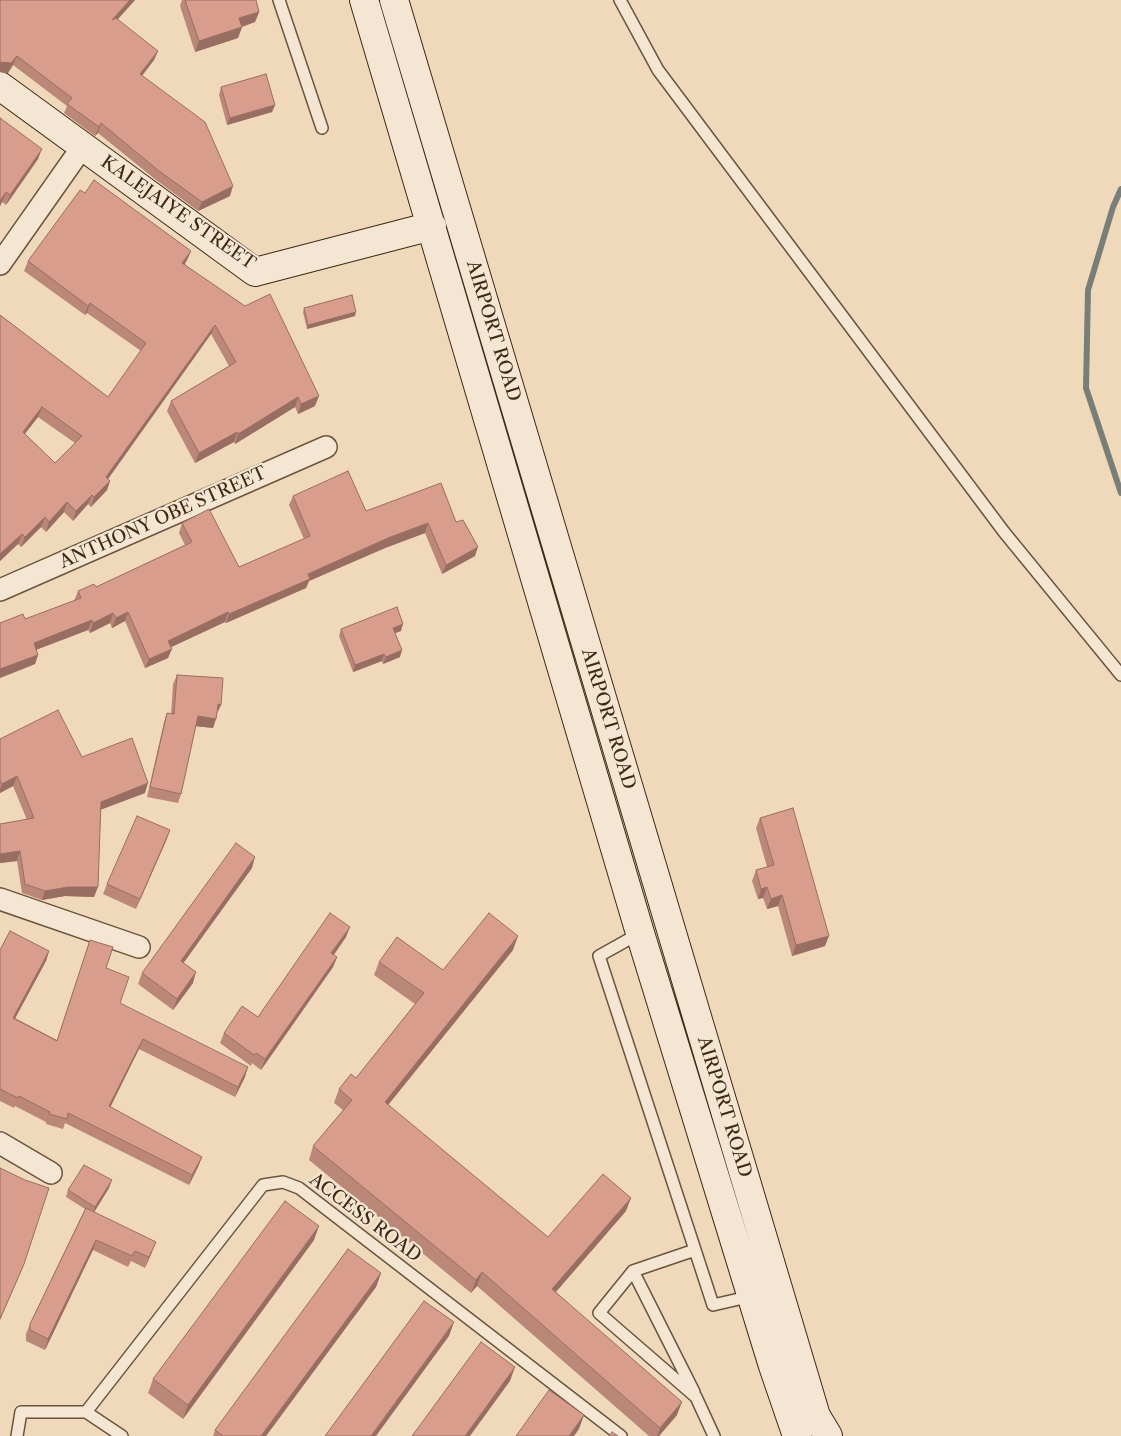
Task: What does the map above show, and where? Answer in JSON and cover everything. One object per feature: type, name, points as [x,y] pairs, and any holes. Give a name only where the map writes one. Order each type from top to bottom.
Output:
[{"type":"main road","name":"AIRPORT ROAD","points":[[364,0],[640,933],[797,1436]]},
{"type":"main road","name":"AIRPORT ROAD","points":[[394,0],[813,1406],[828,1436]]},
{"type":"main road","name":"KALEJAIYE STREET","points":[[0,86],[255,272],[432,226]]},
{"type":"street","points":[[0,264],[83,146]]},
{"type":"street","name":"ANTHONY OBE STREET","points":[[0,590],[326,447]]},
{"type":"street","points":[[0,900],[139,947]]},
{"type":"street","points":[[0,1143],[51,1173]]},
{"type":"lane","points":[[279,0],[322,128]]},
{"type":"lane","points":[[620,0],[658,70],[1004,532],[1121,675]]},
{"type":"lane","points":[[640,933],[599,956],[713,1305],[752,1296]]},
{"type":"lane","name":"ACCESS ROAD","points":[[86,1412],[263,1185],[283,1182],[299,1188],[621,1436]]},
{"type":"lane","points":[[695,1250],[633,1271],[599,1314],[696,1397]]},
{"type":"lane","points":[[633,1271],[714,1436]]},
{"type":"lane","points":[[17,1436],[22,1412],[86,1412],[122,1436]]},
{"type":"building","points":[[0,0],[130,0],[112,20],[116,18],[158,51],[140,74],[205,122],[233,186],[202,202],[159,171],[101,123],[99,127],[67,104],[72,98],[17,56],[11,63],[0,62]]},
{"type":"building","points":[[185,0],[256,0],[259,12],[239,18],[242,27],[199,41]]},
{"type":"building","points":[[266,74],[275,105],[230,118],[221,87]]},
{"type":"building","points":[[0,118],[42,149],[10,195],[6,192],[0,201]]},
{"type":"building","points":[[94,180],[191,251],[182,263],[245,306],[270,294],[319,396],[301,404],[298,397],[238,434],[237,432],[199,453],[171,401],[236,362],[215,325],[106,477],[110,481],[76,511],[67,502],[49,522],[45,517],[25,537],[22,534],[0,554],[0,315],[108,397],[146,343],[90,303],[88,306],[28,261],[80,190],[85,193]],"holes":[[[42,407],[82,436],[55,463],[23,432]]]},
{"type":"building","points":[[352,295],[356,312],[308,325],[304,308]]},
{"type":"building","points":[[348,471],[366,511],[441,483],[456,522],[463,520],[478,547],[446,565],[428,523],[388,538],[308,574],[310,579],[229,614],[228,612],[168,641],[172,649],[149,659],[128,612],[116,618],[113,613],[93,623],[92,620],[34,643],[38,655],[0,669],[0,623],[23,614],[25,619],[81,598],[78,591],[94,584],[96,587],[192,542],[182,523],[209,509],[239,567],[310,536],[293,496]]},
{"type":"building","points":[[397,607],[403,624],[393,628],[402,650],[386,657],[384,654],[355,665],[341,629]]},
{"type":"building","points":[[177,675],[223,678],[221,705],[218,704],[216,719],[198,716],[181,794],[150,787],[167,713],[174,714]]},
{"type":"building","points":[[58,710],[82,757],[132,738],[148,783],[101,802],[98,887],[68,887],[45,891],[25,884],[20,851],[0,854],[0,824],[34,818],[17,776],[2,784],[0,780],[0,739]]},
{"type":"building","points":[[793,808],[829,936],[796,945],[782,895],[771,899],[767,887],[761,889],[756,870],[774,865],[760,818]]},
{"type":"building","points":[[137,816],[170,830],[140,899],[107,884]]},
{"type":"building","points":[[236,843],[255,857],[181,961],[196,972],[177,999],[142,973]]},
{"type":"building","points":[[330,913],[350,927],[331,953],[337,957],[265,1059],[256,1053],[254,1055],[224,1033],[242,1006],[258,1017]]},
{"type":"building","points":[[489,913],[518,936],[385,1102],[548,1237],[603,1174],[631,1198],[552,1289],[682,1402],[660,1428],[482,1272],[476,1280],[313,1146],[352,1100],[339,1089],[351,1074],[356,1078],[424,993],[379,962],[397,937],[443,970]]},
{"type":"building","points":[[10,931],[49,951],[13,1018],[57,1041],[90,940],[113,947],[106,968],[129,977],[120,1003],[248,1067],[238,1087],[143,1039],[109,1106],[202,1157],[192,1175],[68,1113],[67,1119],[49,1114],[50,1112],[19,1096],[18,1098],[0,1089],[0,950]]},
{"type":"building","points":[[84,1165],[112,1180],[95,1207],[68,1190]]},
{"type":"building","points":[[0,1168],[25,1180],[49,1188],[24,1264],[0,1319]]},
{"type":"building","points":[[285,1201],[319,1226],[188,1405],[153,1379]]},
{"type":"building","points":[[86,1208],[156,1242],[149,1257],[135,1251],[132,1256],[96,1240],[48,1339],[30,1330],[30,1324]]},
{"type":"building","points":[[348,1249],[381,1273],[261,1436],[223,1436],[215,1430]]},
{"type":"building","points":[[424,1301],[454,1322],[371,1436],[325,1436]]},
{"type":"building","points":[[481,1342],[515,1367],[465,1436],[412,1436]]},
{"type":"building","points":[[549,1390],[584,1415],[569,1436],[516,1436]]},
{"type":"building","points":[[612,1432],[618,1436],[609,1436]]},
{"type":"waterway","points":[[1121,189],[1113,207],[1088,290],[1086,388],[1121,493]]}]
